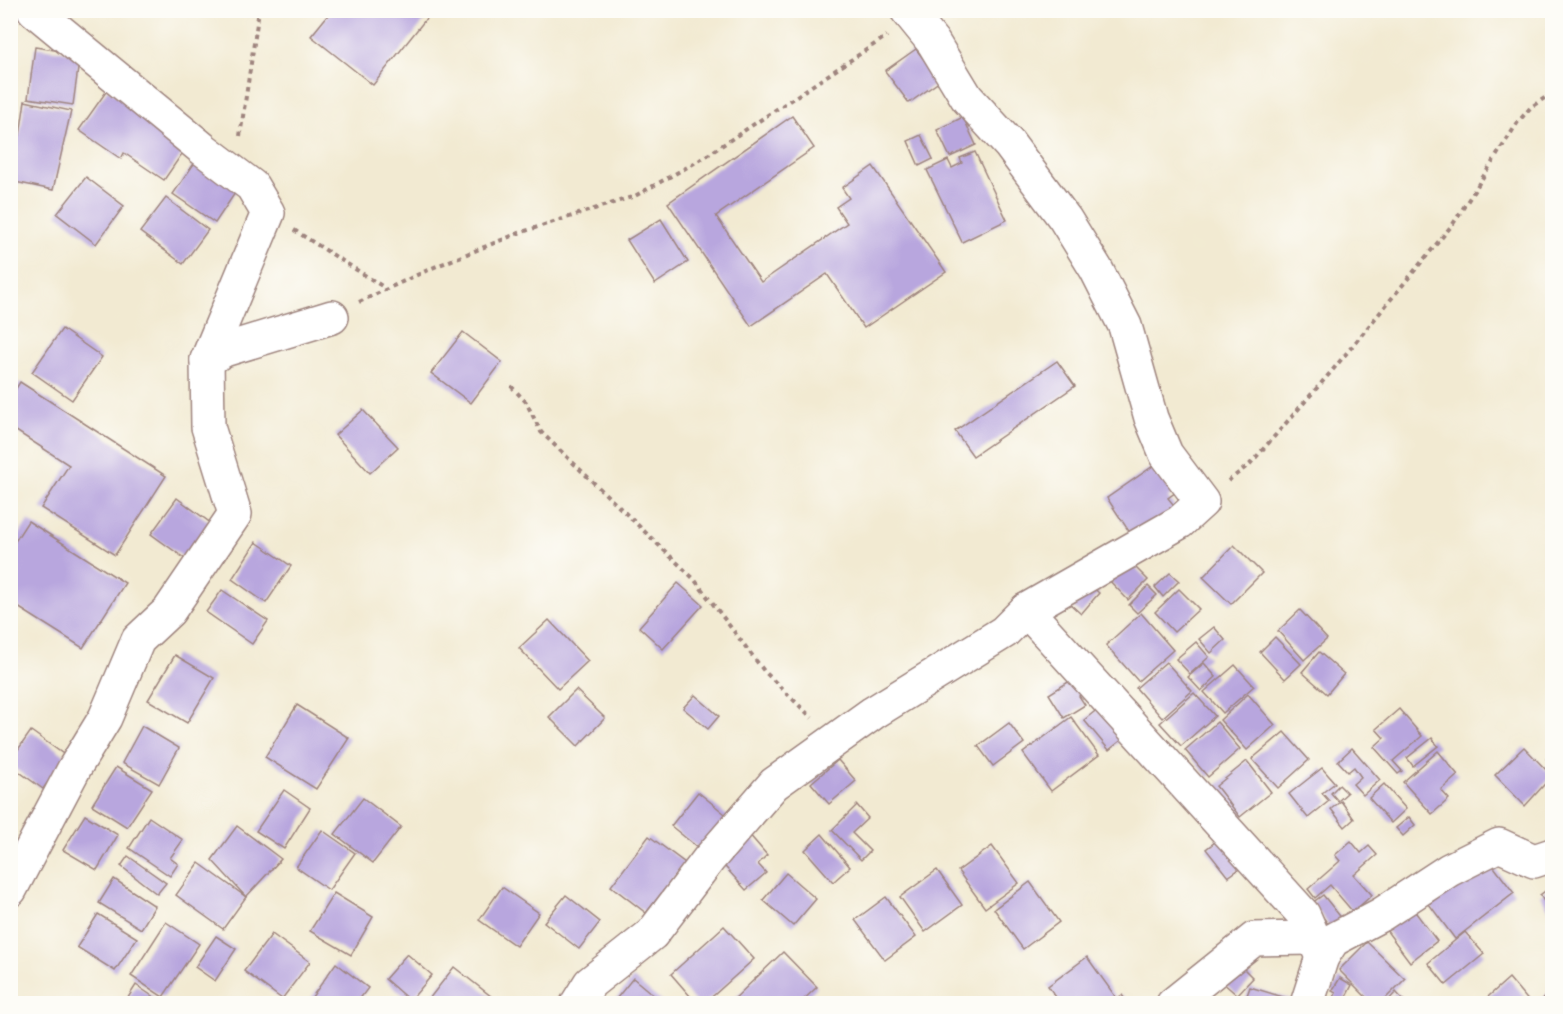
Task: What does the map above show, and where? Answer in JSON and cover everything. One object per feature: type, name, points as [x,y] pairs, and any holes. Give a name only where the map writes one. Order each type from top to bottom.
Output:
[{"type":"street","points":[[10,890],[75,767],[105,718],[138,640],[169,611],[235,514],[208,427],[207,360],[268,213],[252,186],[34,10]]},
{"type":"street","points":[[578,1004],[590,983],[652,934],[709,859],[774,784],[873,713],[1004,632],[1026,610],[1180,522],[1202,502],[1166,454],[1151,418],[1125,326],[1096,269],[1065,219],[1009,144],[967,98],[933,42],[910,15]]},
{"type":"street","points":[[207,360],[224,350],[332,317]]},
{"type":"street","points":[[1026,610],[1303,914],[1318,947],[1307,1004]]},
{"type":"street","points":[[1173,1004],[1254,939],[1318,947],[1382,914],[1449,870],[1499,845],[1534,861],[1552,855]]},
{"type":"path","points":[[234,172],[260,10]]},
{"type":"path","points":[[332,317],[385,288],[519,233],[635,196],[700,160],[910,15]]},
{"type":"path","points":[[1202,502],[1250,464],[1331,372],[1453,224],[1531,106],[1552,93]]},
{"type":"path","points":[[268,213],[385,288]]},
{"type":"path","points":[[511,386],[526,402],[541,432],[694,579],[764,671],[791,699],[838,740]]},
{"type":"path","points":[[1547,760],[1552,752]]},
{"type":"building","points":[[332,10],[433,10],[373,85],[311,36]]},
{"type":"building","points":[[35,47],[80,54],[73,105],[28,98]]},
{"type":"building","points":[[916,49],[940,81],[909,103],[885,71]]},
{"type":"building","points":[[108,89],[188,145],[164,180],[124,153],[121,159],[79,130]]},
{"type":"building","points":[[25,101],[71,111],[53,190],[10,181],[10,133],[20,135]]},
{"type":"building","points":[[792,116],[814,148],[716,216],[761,282],[847,223],[836,207],[849,198],[842,188],[873,166],[946,272],[864,328],[827,274],[751,326],[668,203]]},
{"type":"building","points":[[963,117],[976,145],[950,157],[937,130]]},
{"type":"building","points":[[921,135],[933,159],[919,166],[908,141]]},
{"type":"building","points":[[975,152],[1007,220],[962,242],[927,170],[948,160],[952,168],[962,163],[960,158]]},
{"type":"building","points":[[200,155],[241,184],[215,223],[173,194]]},
{"type":"building","points":[[86,177],[124,206],[96,244],[57,214]]},
{"type":"building","points":[[166,198],[208,230],[183,264],[140,232]]},
{"type":"building","points":[[661,219],[688,262],[655,284],[627,240]]},
{"type":"building","points":[[62,329],[102,357],[72,400],[32,372]]},
{"type":"building","points":[[463,332],[502,362],[471,403],[431,373]]},
{"type":"building","points":[[1057,361],[1075,386],[973,456],[955,431]]},
{"type":"building","points":[[20,382],[166,476],[115,555],[41,508],[69,465],[10,427],[10,398]]},
{"type":"building","points":[[363,410],[398,447],[370,473],[335,435]]},
{"type":"building","points":[[1156,464],[1176,492],[1168,498],[1177,509],[1134,539],[1107,498]]},
{"type":"building","points":[[177,498],[216,527],[191,563],[151,534]]},
{"type":"building","points":[[28,521],[125,583],[83,648],[10,602],[10,549]]},
{"type":"building","points":[[256,542],[291,566],[266,603],[232,579]]},
{"type":"building","points":[[1234,545],[1262,573],[1231,604],[1203,577]]},
{"type":"building","points":[[1127,559],[1148,580],[1128,600],[1107,578]]},
{"type":"building","points":[[1170,573],[1179,581],[1163,597],[1155,587]]},
{"type":"building","points":[[1087,582],[1099,593],[1081,614],[1069,603]]},
{"type":"building","points":[[678,583],[703,605],[663,649],[639,627]]},
{"type":"building","points":[[1148,586],[1157,595],[1137,613],[1129,605]]},
{"type":"building","points":[[1179,589],[1199,609],[1174,632],[1155,612]]},
{"type":"building","points":[[222,590],[268,621],[252,644],[206,612]]},
{"type":"building","points":[[1300,610],[1327,639],[1304,660],[1278,631]]},
{"type":"building","points":[[1141,613],[1173,650],[1138,681],[1106,645]]},
{"type":"building","points":[[549,620],[588,661],[558,689],[519,648]]},
{"type":"building","points":[[1214,627],[1225,640],[1211,653],[1199,639]]},
{"type":"building","points":[[1275,637],[1301,664],[1285,679],[1260,652]]},
{"type":"building","points":[[1196,642],[1209,657],[1190,674],[1176,659]]},
{"type":"building","points":[[1319,652],[1344,674],[1327,694],[1302,672]]},
{"type":"building","points":[[175,655],[214,678],[187,723],[148,700]]},
{"type":"building","points":[[1166,662],[1192,691],[1162,718],[1136,688]]},
{"type":"building","points":[[1204,663],[1216,677],[1201,691],[1188,677]]},
{"type":"building","points":[[1235,665],[1254,686],[1223,713],[1204,692]]},
{"type":"building","points":[[1081,674],[1090,688],[1079,696],[1085,705],[1064,718],[1049,694]]},
{"type":"building","points":[[576,690],[605,718],[578,746],[549,717]]},
{"type":"building","points":[[1194,693],[1215,716],[1181,746],[1160,723]]},
{"type":"building","points":[[1248,694],[1275,725],[1247,750],[1220,720]]},
{"type":"building","points":[[695,695],[719,716],[708,729],[683,708]]},
{"type":"building","points":[[1109,700],[1133,731],[1109,750],[1084,720]]},
{"type":"building","points":[[297,705],[349,738],[316,789],[265,757]]},
{"type":"building","points":[[1399,709],[1422,736],[1393,761],[1402,771],[1398,774],[1374,747],[1384,738],[1376,729]]},
{"type":"building","points":[[1071,717],[1099,755],[1051,791],[1023,753]]},
{"type":"building","points":[[1217,722],[1240,749],[1208,777],[1185,750]]},
{"type":"building","points":[[1009,723],[1024,743],[993,766],[978,746]]},
{"type":"building","points":[[142,726],[179,748],[159,784],[122,763]]},
{"type":"building","points":[[31,731],[66,756],[43,789],[10,765],[10,761]]},
{"type":"building","points":[[1284,732],[1309,760],[1278,788],[1252,759]]},
{"type":"building","points":[[1432,738],[1438,746],[1413,766],[1407,758]]},
{"type":"building","points":[[1524,747],[1552,776],[1525,806],[1495,775]]},
{"type":"building","points":[[1352,748],[1380,780],[1363,795],[1353,784],[1361,777],[1354,767],[1348,772],[1338,761]]},
{"type":"building","points":[[1438,751],[1458,775],[1441,790],[1449,799],[1432,814],[1403,782]]},
{"type":"building","points":[[838,760],[856,781],[829,804],[811,783]]},
{"type":"building","points":[[1247,761],[1271,792],[1240,817],[1216,786]]},
{"type":"building","points":[[116,767],[152,789],[127,827],[92,805]]},
{"type":"building","points":[[1322,768],[1335,783],[1322,793],[1329,801],[1308,818],[1289,794]]},
{"type":"building","points":[[1384,784],[1406,809],[1391,823],[1369,798]]},
{"type":"building","points":[[1339,785],[1347,793],[1338,801],[1331,793]]},
{"type":"building","points":[[284,790],[310,808],[284,849],[256,831]]},
{"type":"building","points":[[698,792],[730,818],[702,851],[671,826]]},
{"type":"building","points":[[363,798],[401,827],[373,863],[335,834]]},
{"type":"building","points":[[1341,801],[1354,819],[1345,827],[1331,809]]},
{"type":"building","points":[[857,805],[868,818],[852,833],[870,851],[861,860],[832,830]]},
{"type":"building","points":[[85,815],[118,835],[97,870],[63,850]]},
{"type":"building","points":[[149,817],[183,840],[170,858],[178,864],[170,876],[129,848]]},
{"type":"building","points":[[1409,817],[1415,825],[1403,836],[1396,828]]},
{"type":"building","points":[[237,826],[281,859],[246,897],[212,860]]},
{"type":"building","points":[[322,830],[355,853],[329,890],[296,867]]},
{"type":"building","points":[[748,833],[767,855],[758,864],[766,873],[746,890],[718,859]]},
{"type":"building","points":[[822,834],[850,867],[833,882],[805,850]]},
{"type":"building","points":[[649,836],[685,863],[646,913],[611,886]]},
{"type":"building","points":[[1219,839],[1242,867],[1228,877],[1206,849]]},
{"type":"building","points":[[1351,841],[1361,853],[1369,846],[1377,855],[1354,875],[1372,895],[1353,912],[1330,885],[1315,898],[1308,889],[1340,861],[1335,855]]},
{"type":"building","points":[[992,846],[1019,883],[985,908],[958,871]]},
{"type":"building","points":[[128,856],[166,883],[157,894],[121,866]]},
{"type":"building","points":[[1488,859],[1514,893],[1455,939],[1429,904]]},
{"type":"building","points":[[199,863],[246,897],[223,929],[176,895]]},
{"type":"building","points":[[937,870],[962,905],[925,932],[900,897]]},
{"type":"building","points":[[786,873],[816,899],[793,926],[763,900]]},
{"type":"building","points":[[114,879],[155,906],[141,929],[99,903]]},
{"type":"building","points":[[1030,882],[1059,922],[1023,949],[994,909]]},
{"type":"building","points":[[1552,886],[1552,914],[1540,895]]},
{"type":"building","points":[[502,887],[539,913],[516,946],[479,920]]},
{"type":"building","points":[[334,893],[373,917],[351,955],[310,931]]},
{"type":"building","points":[[566,895],[600,922],[579,949],[544,922]]},
{"type":"building","points":[[1323,895],[1343,920],[1332,929],[1312,903]]},
{"type":"building","points":[[886,897],[916,937],[885,960],[855,920]]},
{"type":"building","points":[[1413,909],[1437,941],[1410,962],[1386,930]]},
{"type":"building","points":[[98,914],[137,938],[115,971],[77,947]]},
{"type":"building","points":[[166,922],[199,944],[163,997],[131,976]]},
{"type":"building","points":[[724,926],[754,959],[704,1004],[697,1004],[671,974]]},
{"type":"building","points":[[1465,932],[1484,954],[1446,985],[1428,963]]},
{"type":"building","points":[[272,934],[310,962],[282,999],[244,971]]},
{"type":"building","points":[[216,936],[236,949],[215,981],[195,967]]},
{"type":"building","points":[[1367,942],[1405,979],[1380,1004],[1373,1004],[1339,970]]},
{"type":"building","points":[[783,952],[817,987],[799,1004],[729,1004]]},
{"type":"building","points":[[407,954],[432,975],[410,1001],[385,979]]},
{"type":"building","points":[[1087,957],[1115,996],[1105,1004],[1061,1004],[1048,986]]},
{"type":"building","points":[[336,963],[368,988],[356,1004],[307,1004]]},
{"type":"building","points":[[1239,964],[1253,978],[1237,995],[1222,982]]},
{"type":"building","points":[[454,967],[497,1001],[495,1004],[425,1004]]},
{"type":"building","points":[[633,978],[664,1004],[612,1004]]},
{"type":"building","points":[[1340,978],[1352,985],[1345,999],[1355,1004],[1331,1004],[1336,993],[1332,991]]},
{"type":"building","points":[[1509,978],[1531,1004],[1480,1004]]},
{"type":"building","points":[[136,985],[164,1004],[124,1004]]},
{"type":"building","points":[[1250,987],[1293,1000],[1291,1004],[1244,1004]]},
{"type":"building","points":[[1552,989],[1552,1004],[1538,1004]]},
{"type":"building","points":[[1202,991],[1220,1004],[1193,1004]]},
{"type":"building","points":[[1396,992],[1407,1004],[1385,1004]]},
{"type":"building","points":[[1122,995],[1128,1004],[1110,1004]]}]
